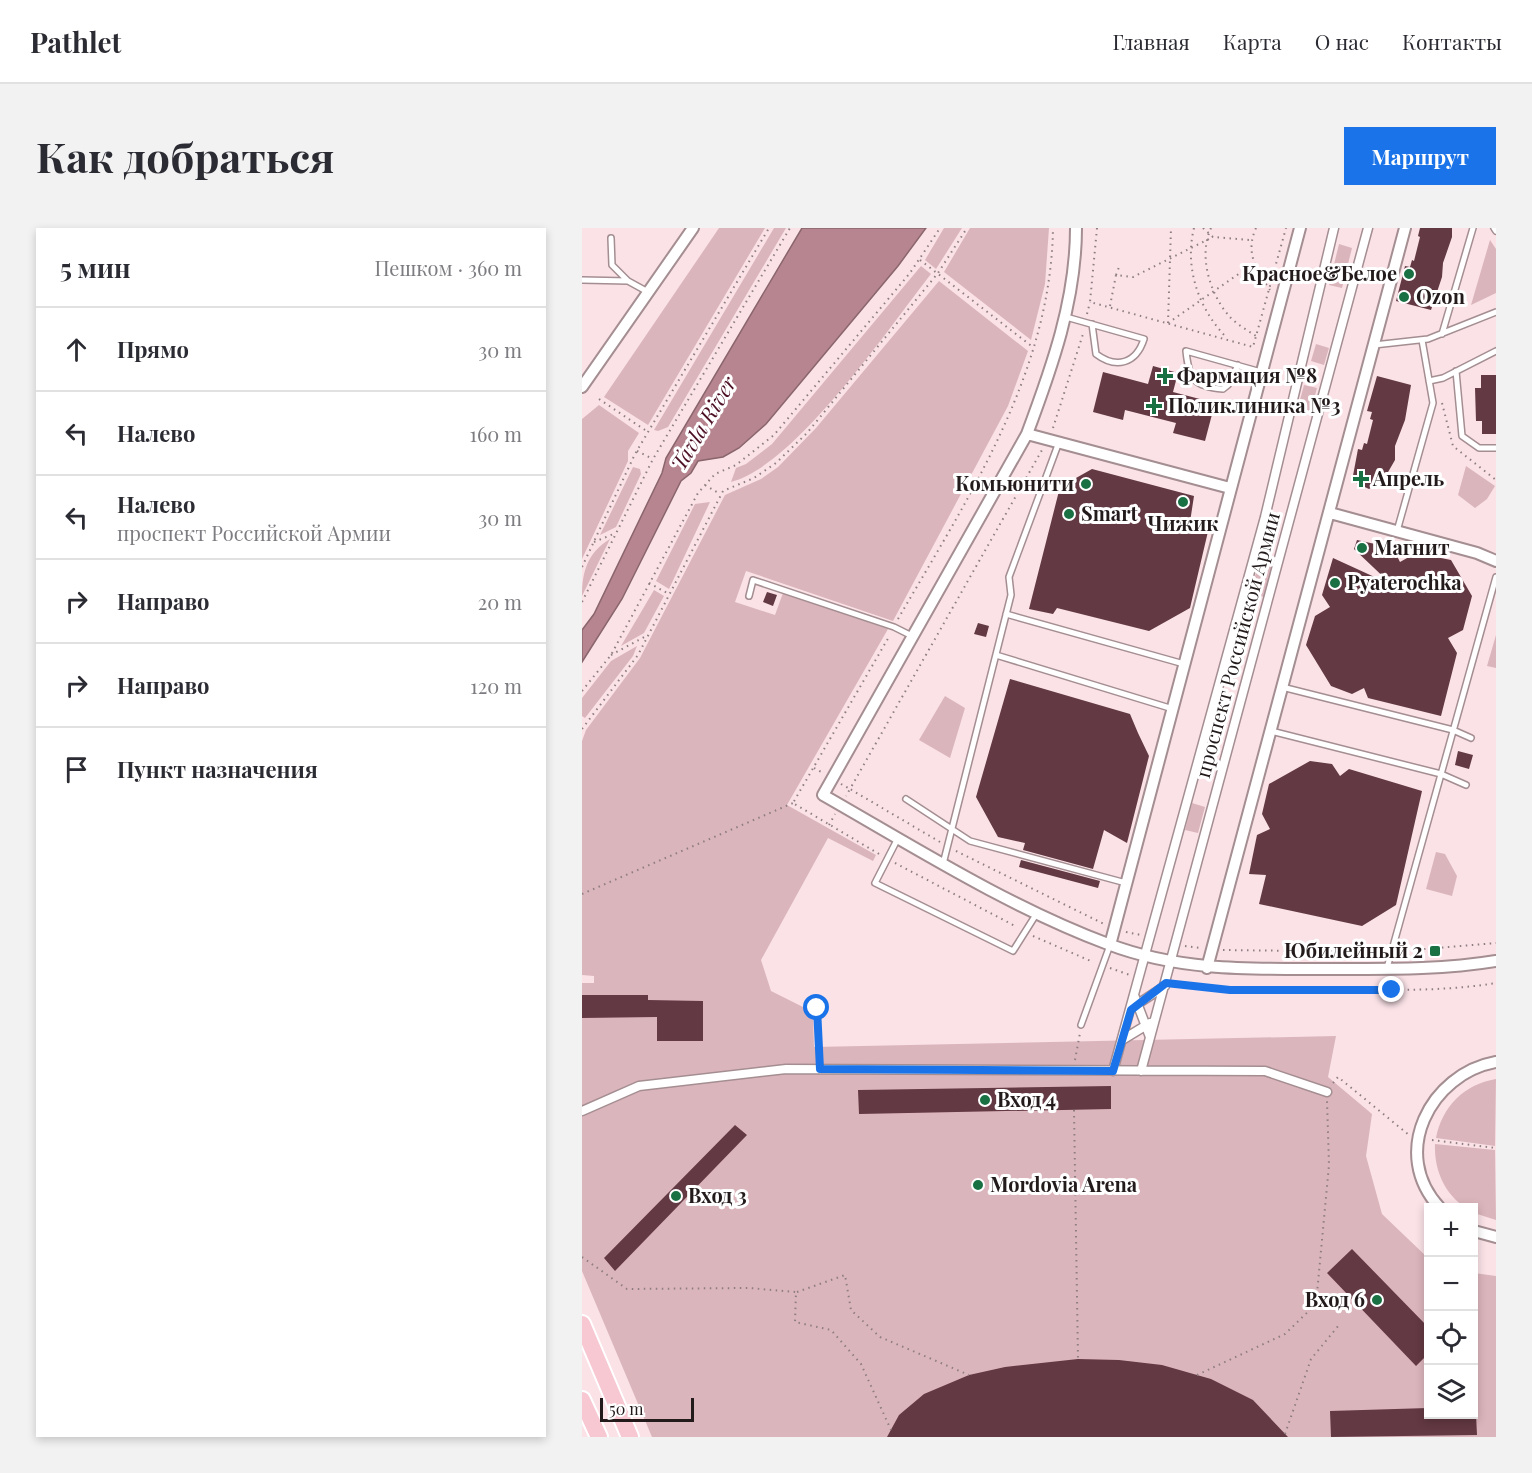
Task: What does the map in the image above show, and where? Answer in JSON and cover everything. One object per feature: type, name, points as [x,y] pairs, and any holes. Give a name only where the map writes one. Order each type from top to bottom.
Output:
[{"type":"main road","points":[[582,1324],[630,1437]]},
{"type":"main road","points":[[582,1400],[599,1437]]},
{"type":"street","points":[[582,387],[693,228]]},
{"type":"street","points":[[1076,228],[1066,317],[1048,379],[1027,434],[823,795],[942,865],[1037,913],[1110,945],[1146,955],[1207,968],[1436,968],[1496,961]]},
{"type":"street","points":[[1110,945],[1300,228]]},
{"type":"street","name":"проспект Российской Армии","points":[[1113,1071],[1134,1003],[1264,517],[1334,228]]},
{"type":"street","name":"проспект Российской Армии","points":[[1141,1071],[1368,228]]},
{"type":"street","points":[[1207,968],[1405,228]]},
{"type":"street","points":[[1027,434],[1230,488]]},
{"type":"street","points":[[1330,513],[1477,553],[1496,561]]},
{"type":"street","points":[[1151,1037],[1134,1003],[1165,984]]},
{"type":"street","points":[[1122,1040],[1155,1020]]},
{"type":"street","points":[[1436,1203],[1427,1190],[1421,1173],[1418,1143],[1422,1122],[1439,1092],[1466,1071],[1496,1062]]},
{"type":"street","points":[[582,1111],[639,1086],[786,1069],[1265,1071],[1327,1092]]},
{"type":"street","points":[[1478,1233],[1496,1238]]},
{"type":"lane","points":[[1442,334],[1473,228]]},
{"type":"lane","points":[[611,237],[612,266],[627,281],[649,292]]},
{"type":"lane","points":[[582,280],[627,281]]},
{"type":"lane","points":[[1374,345],[1422,340],[1496,312]]},
{"type":"lane","points":[[1066,317],[1144,339],[1141,348],[1136,356],[1125,363],[1105,360],[1096,354],[1088,324]]},
{"type":"lane","points":[[1397,531],[1433,403],[1422,340]]},
{"type":"lane","points":[[1238,365],[1228,385],[1223,389],[1199,386],[1192,378],[1186,351],[1228,362],[1238,365],[1261,372]]},
{"type":"lane","points":[[1430,381],[1496,351]]},
{"type":"lane","points":[[1456,371],[1462,436],[1479,448],[1496,448]]},
{"type":"lane","points":[[942,865],[1011,595],[1009,577],[1054,440]]},
{"type":"lane","points":[[1386,969],[1496,577]]},
{"type":"lane","points":[[749,596],[753,580],[894,627],[912,636]]},
{"type":"lane","points":[[1006,614],[1185,665]]},
{"type":"lane","points":[[996,655],[1173,709]]},
{"type":"lane","points":[[1282,687],[1453,730],[1471,738]]},
{"type":"lane","points":[[1270,731],[1441,774],[1466,785]]},
{"type":"lane","points":[[906,799],[951,826],[970,841],[1126,883]]},
{"type":"lane","points":[[897,840],[875,884],[1013,951],[1037,913]]},
{"type":"lane","points":[[1082,1025],[1110,945]]},
{"type":"path","points":[[582,567],[637,451],[769,228]]},
{"type":"path","points":[[582,602],[652,459],[790,228]]},
{"type":"path","points":[[582,691],[611,656],[692,500],[715,474],[736,465],[774,435],[920,260],[940,228]]},
{"type":"path","points":[[582,729],[638,655],[721,494],[776,463],[807,434],[938,273],[968,228]]},
{"type":"path","points":[[582,894],[793,803],[894,627],[1014,407],[1034,348],[1046,301],[1053,256],[1053,228]]},
{"type":"path","points":[[1097,228],[1088,324],[1054,440],[850,789],[947,846],[1115,928],[1150,938]]},
{"type":"path","points":[[1168,323],[1171,228]]},
{"type":"path","points":[[1194,228],[1191,249],[1192,270],[1200,301],[1218,329],[1229,340]]},
{"type":"path","points":[[1203,228],[1213,237]]},
{"type":"path","points":[[1211,228],[1206,241],[1207,273],[1213,291],[1231,318],[1256,336]]},
{"type":"path","points":[[1256,228],[1250,240],[1253,264],[1270,290]]},
{"type":"path","points":[[1089,302],[1253,347],[1286,228]]},
{"type":"path","points":[[1116,275],[1133,277],[1213,237],[1250,240]]},
{"type":"path","points":[[920,260],[1034,348]]},
{"type":"path","points":[[1168,323],[1253,264]]},
{"type":"path","points":[[1110,306],[1119,267]]},
{"type":"path","points":[[599,399],[648,432]]},
{"type":"path","points":[[637,451],[652,459]]},
{"type":"path","points":[[705,485],[721,494]]},
{"type":"path","points":[[594,542],[616,533]]},
{"type":"path","points":[[649,583],[669,594]]},
{"type":"path","points":[[611,656],[648,635]]},
{"type":"path","points":[[582,720],[586,723]]},
{"type":"path","points":[[793,803],[888,859],[1026,932],[1104,966],[1139,978]]},
{"type":"path","points":[[1176,944],[1212,949],[1337,953],[1496,943]]},
{"type":"path","points":[[1165,984],[1230,990],[1320,991],[1439,988],[1496,983]]},
{"type":"path","points":[[817,1008],[820,1069]]},
{"type":"path","points":[[1073,1071],[1082,1025]]},
{"type":"path","points":[[1197,1375],[1285,1334],[1316,1304],[1329,1165],[1327,1092],[1338,1077],[1418,1143]]},
{"type":"path","points":[[1074,1110],[1078,1359]]},
{"type":"path","points":[[1432,1140],[1496,1148]]},
{"type":"path","points":[[582,1257],[627,1289],[749,1288],[796,1292],[845,1275],[851,1310],[880,1337],[969,1375]]},
{"type":"path","points":[[796,1292],[795,1322],[831,1330],[861,1364],[891,1430]]},
{"type":"path","points":[[1285,1434],[1311,1359],[1339,1325]]},
{"type":"shaded area","points":[[719,228],[765,228],[648,425],[604,397]]},
{"type":"shaded area","points":[[774,228],[786,228],[668,427],[658,431],[654,430]]},
{"type":"shaded area","points":[[944,228],[962,228],[936,269],[925,260]]},
{"type":"shaded area","points":[[970,228],[1049,228],[1045,284],[1031,340],[944,272]]},
{"type":"shaded area","points":[[1490,240],[1496,249],[1496,293],[1471,305]]},
{"type":"shaded area","points":[[1339,244],[1352,248],[1342,288],[1329,285]]},
{"type":"shaded area","points":[[921,266],[931,274],[866,360],[812,423],[784,450],[756,470],[731,482],[736,468],[746,464],[772,444]]},
{"type":"shaded area","name":"Mordovia Arena","points":[[939,281],[1028,351],[1008,406],[893,621],[746,571],[735,602],[775,615],[783,593],[888,629],[787,805],[876,855],[873,861],[828,838],[761,960],[771,991],[813,1012],[814,1047],[1336,1036],[1328,1077],[1372,1114],[1366,1156],[1382,1214],[1424,1254],[1424,1419],[1478,1419],[1478,1274],[1496,1276],[1496,1437],[652,1437],[582,1271],[582,983],[594,983],[594,976],[582,975],[582,741],[586,730],[640,658],[725,495],[761,479],[778,467],[816,428]]},
{"type":"shaded area","points":[[1316,344],[1329,348],[1324,365],[1311,361]]},
{"type":"shaded area","points":[[1304,385],[1317,388],[1310,414],[1297,411]]},
{"type":"shaded area","points":[[599,405],[639,433],[628,451],[628,461],[582,559],[582,419]]},
{"type":"shaded area","points":[[1466,466],[1495,486],[1487,499],[1475,508],[1458,495]]},
{"type":"shaded area","points":[[633,467],[640,469],[641,474],[616,527],[600,535]]},
{"type":"shaded area","points":[[710,502],[669,589],[656,581],[695,504]]},
{"type":"shaded area","points":[[610,539],[582,596],[583,578],[591,556]]},
{"type":"shaded area","points":[[1259,562],[1272,566],[1264,597],[1250,594]]},
{"type":"shaded area","points":[[654,590],[664,596],[644,633],[621,646]]},
{"type":"shaded area","points":[[1496,635],[1496,668],[1487,666]]},
{"type":"shaded area","points":[[637,646],[633,656],[585,718],[582,716],[582,698],[611,661]]},
{"type":"shaded area","points":[[945,696],[965,708],[950,758],[919,740]]},
{"type":"shaded area","points":[[1192,803],[1205,807],[1198,833],[1185,830]]},
{"type":"shaded area","points":[[1436,852],[1445,854],[1457,876],[1452,896],[1426,889]]},
{"type":"shaded area","points":[[1496,1079],[1495,1146],[1436,1138],[1443,1116],[1456,1099],[1474,1086]]},
{"type":"shaded area","points":[[1435,1144],[1495,1150],[1496,1220],[1478,1214],[1478,1203],[1460,1203],[1451,1195],[1442,1180]]},
{"type":"water","name":"Tavla River","points":[[802,228],[926,228],[898,266],[766,424],[739,448],[723,457],[698,461],[691,473],[681,481],[622,599],[582,662],[582,630],[594,614],[662,473],[666,458]]},
{"type":"building","points":[[1420,228],[1452,228],[1452,237],[1443,263],[1442,277],[1431,310],[1396,301],[1405,266],[1410,267],[1412,260],[1414,261]]},
{"type":"building","name":"Поликлиника №3","points":[[1153,366],[1178,373],[1173,392],[1215,403],[1205,441],[1173,433],[1176,423],[1125,410],[1123,420],[1093,412],[1103,372],[1148,384]]},
{"type":"building","points":[[1481,375],[1496,375],[1496,434],[1482,434],[1482,421],[1476,421],[1475,388],[1481,388]]},
{"type":"building","points":[[1377,376],[1411,385],[1405,420],[1395,446],[1395,460],[1380,486],[1376,485],[1369,489],[1352,481],[1358,449],[1362,450],[1364,443],[1367,444],[1373,420],[1370,419],[1372,412],[1367,411]]},
{"type":"building","points":[[1092,469],[1194,496],[1190,522],[1210,523],[1190,608],[1149,631],[1057,608],[1053,614],[1029,609],[1060,487]]},
{"type":"building","points":[[1357,540],[1393,548],[1400,562],[1416,553],[1451,560],[1472,596],[1463,630],[1448,638],[1457,653],[1441,716],[1368,698],[1364,688],[1352,694],[1331,686],[1306,645],[1315,616],[1330,607],[1322,595],[1333,558],[1392,585],[1354,549]]},
{"type":"building","points":[[767,592],[777,595],[773,606],[763,602]]},
{"type":"building","points":[[978,623],[989,626],[986,637],[974,634]]},
{"type":"building","points":[[1010,679],[1130,714],[1149,756],[1127,843],[1104,830],[1093,869],[1023,850],[1025,843],[998,837],[976,797]]},
{"type":"building","points":[[1458,751],[1473,755],[1469,769],[1455,765]]},
{"type":"building","points":[[1310,761],[1332,764],[1340,776],[1349,769],[1422,791],[1396,905],[1362,926],[1259,904],[1266,875],[1249,874],[1257,835],[1270,829],[1262,814],[1269,784]]},
{"type":"building","points":[[1021,860],[1100,881],[1098,888],[1019,867]]},
{"type":"building","points":[[582,995],[648,995],[648,1000],[703,1001],[703,1041],[657,1041],[657,1017],[582,1018]]},
{"type":"building","name":"Вход 4","points":[[1111,1086],[1111,1109],[859,1114],[858,1090]]},
{"type":"building","name":"Вход 3","points":[[735,1125],[747,1135],[615,1271],[604,1258]]},
{"type":"building","name":"Вход 6","points":[[1352,1249],[1424,1323],[1424,1358],[1416,1366],[1327,1273]]},
{"type":"building","points":[[1078,1359],[1119,1360],[1162,1365],[1211,1379],[1253,1400],[1288,1437],[887,1437],[899,1415],[924,1394],[969,1375],[1005,1367]]},
{"type":"building","points":[[1424,1408],[1424,1419],[1476,1419],[1477,1435],[1331,1437],[1330,1411]]},
{"type":"place","name":"Красное&Белое","points":[[1409,274]]},
{"type":"place","name":"Ozon","points":[[1404,297]]},
{"type":"place","name":"Фармация №8","points":[[1165,376]]},
{"type":"place","name":"Поликлиника №3","points":[[1154,406]]},
{"type":"place","name":"Апрель","points":[[1361,479]]},
{"type":"place","name":"Комьюнити","points":[[1086,484]]},
{"type":"place","name":"Чижик","points":[[1183,502]]},
{"type":"place","name":"Smart","points":[[1069,514]]},
{"type":"place","name":"Магнит","points":[[1362,548]]},
{"type":"place","name":"Pyaterochka","points":[[1335,583]]},
{"type":"place","name":"Юбилейный 2","points":[[1435,951]]},
{"type":"place","name":"Вход 4","points":[[985,1100]]},
{"type":"place","name":"Mordovia Arena","points":[[978,1185]]},
{"type":"place","name":"Вход 3","points":[[676,1196]]},
{"type":"place","name":"Вход 6","points":[[1377,1300]]},
{"type":"route","points":[[817,1008],[820,1069],[1113,1071],[1131,1010],[1166,983],[1186,987],[1230,990],[1392,990]]}]
